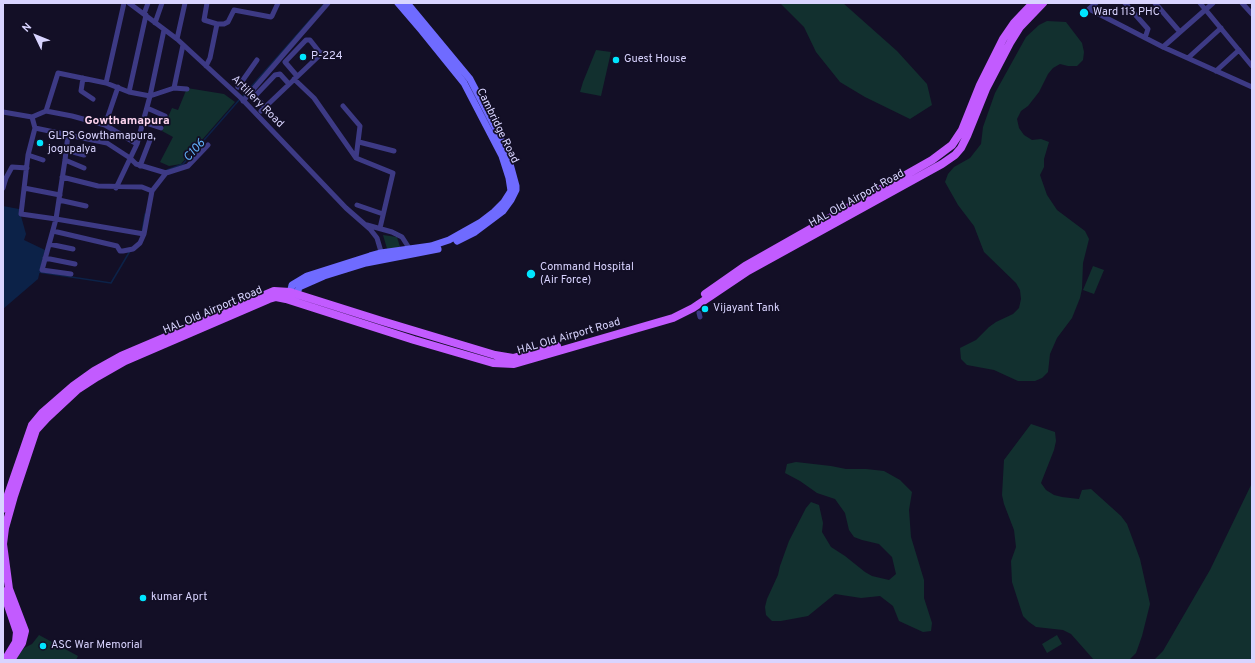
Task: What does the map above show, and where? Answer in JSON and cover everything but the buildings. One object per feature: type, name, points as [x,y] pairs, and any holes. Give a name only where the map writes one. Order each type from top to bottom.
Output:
[{"type":"main road","name":"HAL Old Airport Road","points":[[672,315],[745,266],[932,160],[952,145],[962,130],[980,85],[1003,39],[1033,3]]},
{"type":"main road","name":"HAL Old Airport Road","points":[[3,509],[4,501],[32,425],[42,413],[73,386],[94,371],[121,356],[274,291],[414,340],[493,363],[514,364],[693,308],[748,272],[935,168],[954,155],[961,148],[967,136],[986,89],[1010,43],[1020,27],[1043,3]]},
{"type":"main road","name":"HAL Old Airport Road","points":[[12,660],[22,643],[25,631],[9,589],[3,544],[5,520],[36,430],[77,390],[124,361],[269,299],[276,297],[293,297]]},
{"type":"main road","points":[[3,591],[17,632],[16,642],[5,660]]},
{"type":"street","points":[[106,84],[124,3]]},
{"type":"street","name":"Artillery Road","points":[[130,3],[177,39],[243,100],[346,208],[370,229],[377,238],[382,257]]},
{"type":"street","points":[[129,92],[148,3]]},
{"type":"street","points":[[155,23],[162,3]]},
{"type":"street","points":[[177,39],[185,3]]},
{"type":"street","points":[[207,3],[204,20],[217,24],[224,24],[228,22],[234,10],[271,17],[278,3]]},
{"type":"street","points":[[243,100],[328,3]]},
{"type":"street","name":"Cambridge Road","points":[[293,297],[292,285],[307,276],[440,244],[481,222],[494,212],[509,195],[511,187],[502,156],[464,83],[422,30],[398,3]]},
{"type":"street","name":"Cambridge Road","points":[[407,3],[470,78],[507,153],[516,186],[516,190],[503,211],[475,232],[452,244],[438,249],[412,251]]},
{"type":"street","points":[[1096,3],[1089,9],[1163,47],[1252,86]]},
{"type":"street","points":[[1125,3],[1148,29],[1145,38]]},
{"type":"street","points":[[1155,3],[1180,32]]},
{"type":"street","points":[[1200,3],[1252,66]]},
{"type":"street","points":[[1163,47],[1213,3]]},
{"type":"street","points":[[1242,3],[1250,8],[1252,14]]},
{"type":"street","points":[[205,65],[210,58],[217,24]]},
{"type":"street","points":[[1188,58],[1221,28]]},
{"type":"street","points":[[116,188],[137,144],[150,96],[164,30]]},
{"type":"street","points":[[289,84],[280,74],[275,75],[255,96],[263,109],[289,84],[296,78],[322,53],[310,40],[306,40],[285,62],[296,78],[314,98],[356,158],[393,173],[380,228]]},
{"type":"street","points":[[174,88],[183,45]]},
{"type":"street","points":[[1216,71],[1239,50]]},
{"type":"street","points":[[238,87],[257,60]]},
{"type":"street","points":[[46,111],[58,73],[118,87],[129,92],[150,96],[174,88],[187,89]]},
{"type":"street","points":[[83,78],[82,91],[93,99]]},
{"type":"street","points":[[105,125],[118,87]]},
{"type":"street","points":[[343,106],[360,126],[356,158]]},
{"type":"street","points":[[147,108],[165,116]]},
{"type":"street","points":[[3,112],[32,117],[46,111],[72,116],[105,125],[137,144]]},
{"type":"street","points":[[32,117],[35,128],[28,155],[21,214],[144,234]]},
{"type":"street","points":[[143,122],[161,128]]},
{"type":"street","points":[[35,128],[107,143],[130,158],[136,164],[166,173]]},
{"type":"street","points":[[68,135],[56,219],[42,270],[71,274]]},
{"type":"street","points":[[140,166],[150,140]]},
{"type":"street","points":[[359,142],[394,151]]},
{"type":"street","points":[[53,231],[117,246],[120,251],[123,252],[133,249],[140,244],[144,234],[150,190],[166,173],[188,166],[208,145]]},
{"type":"street","points":[[66,150],[84,155]]},
{"type":"street","points":[[28,155],[43,160]]},
{"type":"street","points":[[65,160],[84,168]]},
{"type":"street","points":[[3,188],[12,167],[27,168]]},
{"type":"street","points":[[62,177],[87,184],[116,188],[142,187],[150,190]]},
{"type":"street","points":[[24,188],[60,197],[86,206]]},
{"type":"street","points":[[357,205],[383,214]]},
{"type":"street","name":"Artillery Road","points":[[364,224],[392,232],[402,237],[412,251]]},
{"type":"street","points":[[49,244],[73,249]]},
{"type":"street","points":[[45,258],[75,264]]},
{"type":"green space","points":[[780,3],[843,3],[897,51],[927,84],[932,105],[910,119],[865,97],[840,82],[816,52],[804,27]]},
{"type":"green space","points":[[1047,21],[1066,22],[1082,43],[1084,52],[1083,60],[1077,66],[1060,64],[1053,68],[1048,74],[1039,92],[1028,106],[1021,111],[1017,119],[1019,128],[1024,135],[1032,140],[1041,139],[1049,142],[1044,159],[1044,167],[1040,175],[1047,195],[1057,210],[1085,231],[1089,239],[1083,263],[1082,289],[1080,298],[1072,318],[1057,338],[1050,354],[1048,372],[1042,378],[1035,381],[1018,381],[994,370],[967,365],[961,359],[960,348],[976,340],[996,322],[1013,314],[1019,308],[1021,299],[1020,290],[1016,283],[984,252],[974,226],[958,205],[945,182],[948,174],[954,167],[970,158],[981,144],[983,127],[995,93],[1026,37],[1039,25]]},
{"type":"green space","points":[[596,50],[611,52],[601,96],[580,92]]},
{"type":"green space","points":[[187,88],[224,94],[235,102],[181,164],[169,166],[160,162],[173,137],[162,131],[172,108],[178,110]]},
{"type":"green space","points":[[383,235],[397,237],[401,250],[388,252]]},
{"type":"green space","points":[[1093,266],[1104,270],[1094,294],[1083,290]]},
{"type":"green space","points":[[1031,424],[1055,432],[1056,441],[1054,450],[1041,483],[1046,490],[1054,495],[1079,499],[1082,490],[1091,489],[1121,516],[1127,524],[1140,559],[1150,604],[1136,653],[1130,659],[1094,660],[1071,634],[1063,630],[1036,627],[1023,616],[1012,582],[1011,561],[1016,547],[1014,530],[1002,495],[1004,460]]},
{"type":"green space","points":[[796,462],[846,469],[884,471],[900,480],[912,492],[909,510],[911,537],[924,580],[924,598],[932,623],[931,631],[923,632],[899,621],[893,606],[880,596],[861,598],[835,594],[808,616],[781,621],[772,621],[766,615],[765,607],[767,599],[778,575],[789,541],[806,508],[811,502],[819,505],[823,523],[822,532],[831,547],[872,576],[889,580],[896,574],[892,557],[879,544],[854,537],[849,530],[845,513],[835,499],[817,493],[785,473],[787,464]]},
{"type":"green space","points":[[1252,483],[1252,660],[1154,660],[1163,651],[1210,570]]},
{"type":"green space","name":"ASC War Memorial","points":[[39,635],[78,656],[76,660],[15,660],[24,648],[32,644]]},
{"type":"green space","points":[[1057,635],[1062,644],[1047,653],[1042,644]]},
{"type":"water","points":[[3,206],[19,209],[26,234],[24,240],[45,250],[38,279],[3,309]]},
{"type":"waterway","name":"C106","points":[[243,96],[325,3]]},
{"type":"waterway","name":"C106","points":[[167,170],[183,164],[240,99]]},
{"type":"waterway","name":"C106","points":[[142,232],[145,214]]},
{"type":"waterway","name":"C106","points":[[38,272],[111,283],[130,251]]},
{"type":"place","name":"Ward 113 PHC","points":[[1084,13]]},
{"type":"place","name":"P-224","points":[[303,57]]},
{"type":"place","name":"Guest House","points":[[616,60]]},
{"type":"place","name":"GLPS Gowthamapura, jogupalya","points":[[40,143]]},
{"type":"place","name":"Command Hospital (Air Force)","points":[[531,274]]},
{"type":"place","name":"Vijayant Tank","points":[[705,309]]},
{"type":"place","name":"kumar Aprt","points":[[143,598]]},
{"type":"place","name":"ASC War Memorial","points":[[43,646]]},
{"type":"district","name":"Gowthamapura","points":[[127,122]]}]
